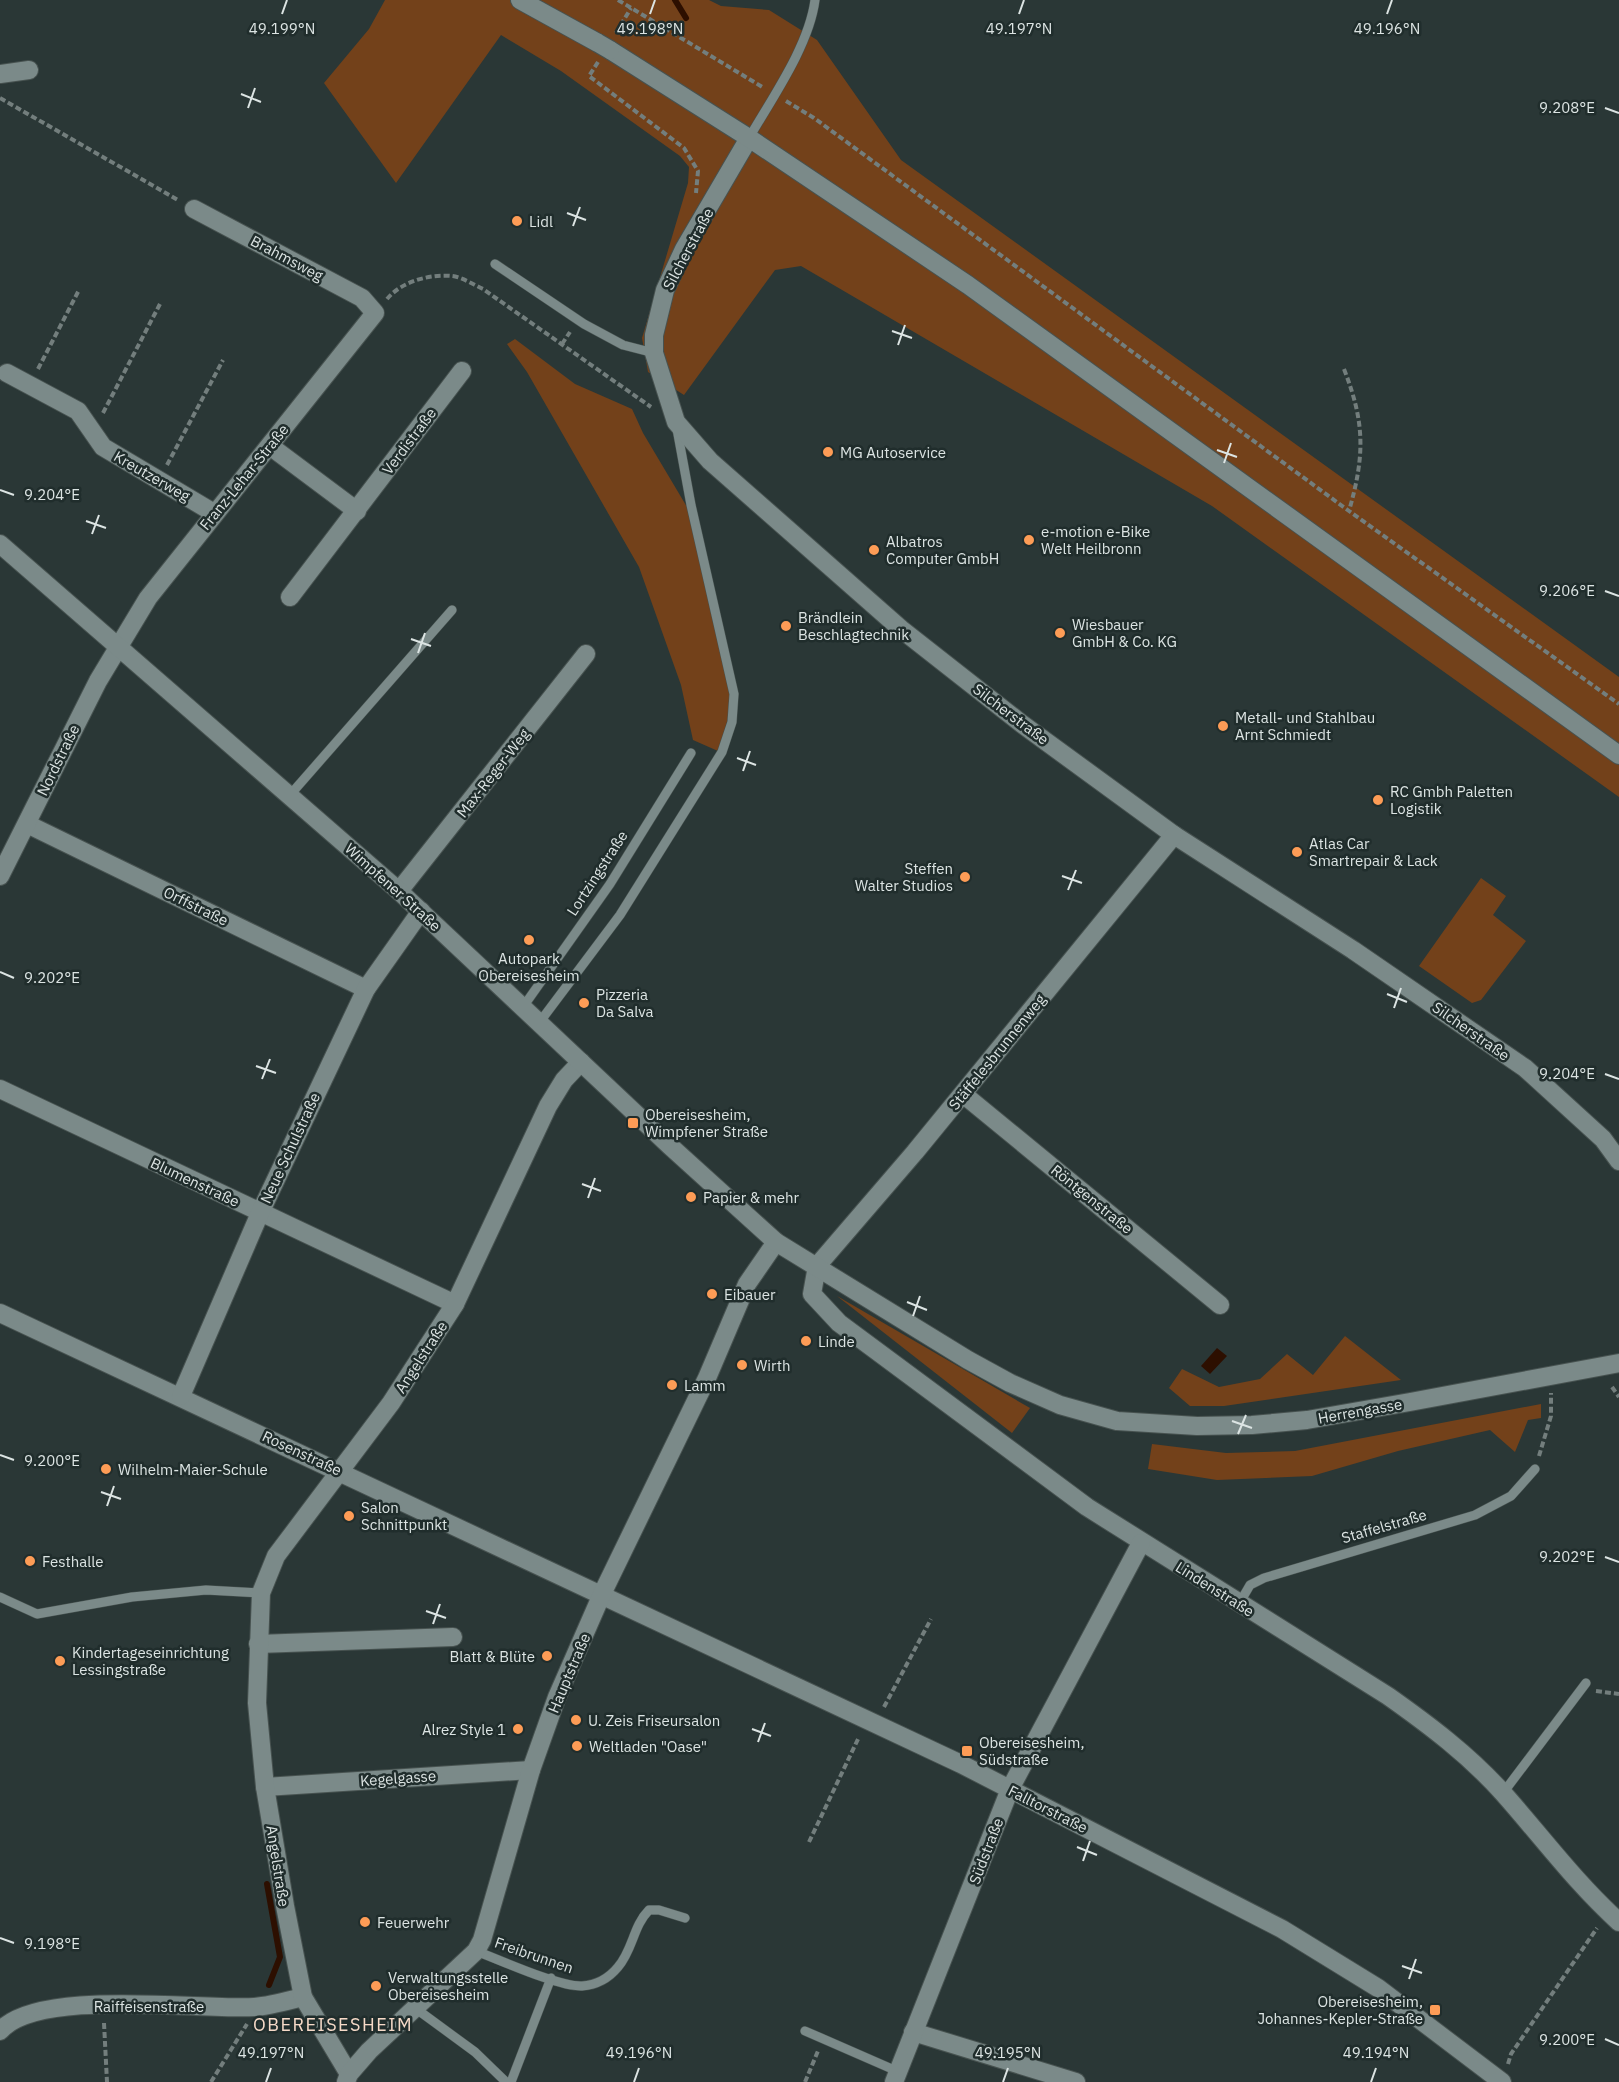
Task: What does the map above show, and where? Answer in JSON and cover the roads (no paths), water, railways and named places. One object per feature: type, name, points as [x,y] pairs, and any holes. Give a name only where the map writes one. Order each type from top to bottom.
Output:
[{"type":"street","points":[[520,0],[606,46],[749,138],[978,292],[1619,755]]},
{"type":"street","points":[[0,75],[29,70]]},
{"type":"street","name":"Silcherstraße","points":[[749,138],[684,249],[665,290],[654,335],[654,353],[676,422],[710,461],[901,629],[1022,724],[1174,835],[1353,950],[1525,1068],[1603,1139],[1619,1161]]},
{"type":"street","name":"Brahmsweg","points":[[194,209],[362,298],[375,313]]},
{"type":"street","name":"Franz-Lehar-Straße","points":[[120,646],[148,597],[375,313]]},
{"type":"street","name":"Verdistraße","points":[[290,597],[462,371]]},
{"type":"street","name":"Kreutzerweg","points":[[7,373],[78,411],[103,447],[159,478],[214,513]]},
{"type":"street","points":[[270,446],[357,511]]},
{"type":"street","name":"Wimpfener Straße","points":[[0,544],[399,891],[776,1242],[817,1266]]},
{"type":"street","name":"Nordstraße","points":[[0,876],[98,681],[120,646]]},
{"type":"street","name":"Max-Reger-Weg","points":[[399,891],[586,654]]},
{"type":"street","name":"Orffstraße","points":[[27,824],[366,989]]},
{"type":"street","name":"Stäffelesbrunnenweg","points":[[817,1266],[963,1094],[1174,835]]},
{"type":"street","name":"Neue Schulstraße","points":[[181,1396],[260,1213],[366,989],[421,911]]},
{"type":"street","name":"Angelstraße","points":[[347,2078],[303,1997],[265,1787],[257,1703],[261,1593],[276,1556],[423,1357],[455,1304],[548,1106],[564,1080],[581,1062]]},
{"type":"street","name":"Blumenstraße","points":[[0,1089],[455,1304]]},
{"type":"street","name":"Röntgenstraße","points":[[963,1094],[1220,1305]]},
{"type":"street","name":"Hauptstraße","points":[[347,2078],[415,2008],[476,1951],[487,1925],[531,1770],[557,1697],[602,1594],[707,1378],[747,1284],[776,1242]]},
{"type":"street","name":"Herrengasse","points":[[817,1266],[968,1360],[1010,1383],[1060,1405],[1117,1421],[1208,1426],[1296,1421],[1551,1377],[1600,1365]]},
{"type":"street","name":"Lindenstraße","points":[[817,1266],[812,1294],[838,1323],[1087,1507],[1388,1696],[1469,1757],[1503,1793],[1574,1878],[1614,1917]]},
{"type":"street","name":"Rosenstraße","points":[[0,1313],[602,1594]]},
{"type":"street","points":[[1600,1365],[1619,1356]]},
{"type":"street","points":[[1600,1365],[1619,1363]]},
{"type":"street","name":"Südstraße","points":[[896,2077],[1010,1789],[1141,1543]]},
{"type":"street","name":"Falltorstraße","points":[[602,1594],[1010,1789],[1282,1929],[1378,1988],[1502,2082]]},
{"type":"street","points":[[258,1644],[453,1637]]},
{"type":"street","name":"Kegelgasse","points":[[265,1787],[531,1770]]},
{"type":"street","name":"Raiffeisenstraße","points":[[1,2023],[26,2013],[65,2006],[256,2007],[303,1997]]},
{"type":"street","points":[[913,2032],[1069,2081]]},
{"type":"lane","points":[[749,138],[804,37],[813,17],[815,0]]},
{"type":"lane","points":[[495,264],[584,324],[623,345],[654,353]]},
{"type":"lane","points":[[539,1023],[620,915],[722,752],[732,722],[734,694],[691,505],[676,422]]},
{"type":"lane","points":[[290,795],[452,610]]},
{"type":"lane","name":"Lortzingstraße","points":[[523,1007],[610,884],[691,753]]},
{"type":"lane","name":"Staffelstraße","points":[[1239,1604],[1250,1585],[1264,1578],[1475,1515],[1511,1496],[1535,1469]]},
{"type":"lane","points":[[0,1597],[38,1614],[132,1597],[206,1590],[261,1593]]},
{"type":"lane","points":[[1503,1793],[1586,1683]]},
{"type":"lane","name":"Freibrunnen","points":[[476,1951],[580,1986],[599,1983],[618,1968],[629,1951],[642,1917],[649,1910],[659,1910],[685,1918]]},
{"type":"lane","points":[[511,2082],[551,1978]]},
{"type":"lane","points":[[415,2008],[475,2052],[506,2082]]},
{"type":"lane","name":"Südstraße","points":[[805,2031],[896,2077]]},
{"type":"waterway","points":[[675,0],[686,18]]},
{"type":"waterway","points":[[267,1884],[280,1957],[269,1985]]},
{"type":"place","name":"Lidl","points":[[517,221]]},
{"type":"place","name":"MG Autoservice","points":[[828,452]]},
{"type":"place","name":"e-motion e-Bike Welt Heilbronn","points":[[1029,540]]},
{"type":"place","name":"Albatros Computer GmbH","points":[[874,550]]},
{"type":"place","name":"Brändlein Beschlagtechnik","points":[[786,626]]},
{"type":"place","name":"Wiesbauer GmbH & Co. KG","points":[[1060,633]]},
{"type":"place","name":"Metall- und Stahlbau Arnt Schmiedt","points":[[1223,726]]},
{"type":"place","name":"RC Gmbh Paletten Logistik","points":[[1378,800]]},
{"type":"place","name":"Atlas Car Smartrepair & Lack","points":[[1297,852]]},
{"type":"place","name":"Steffen Walter Studios","points":[[965,877]]},
{"type":"place","name":"Autopark Obereisesheim","points":[[529,940]]},
{"type":"place","name":"Pizzeria Da Salva","points":[[584,1003]]},
{"type":"place","name":"Obereisesheim, Wimpfener Straße","points":[[633,1123]]},
{"type":"place","name":"Papier & mehr","points":[[691,1197]]},
{"type":"place","name":"Eibauer","points":[[712,1294]]},
{"type":"place","name":"Linde","points":[[806,1341]]},
{"type":"place","name":"Wirth","points":[[742,1365]]},
{"type":"place","name":"Lamm","points":[[672,1385]]},
{"type":"place","name":"Wilhelm-Maier-Schule","points":[[106,1469]]},
{"type":"place","name":"Salon Schnittpunkt","points":[[349,1516]]},
{"type":"place","name":"Festhalle","points":[[30,1561]]},
{"type":"place","name":"Blatt & Blüte","points":[[547,1656]]},
{"type":"place","name":"Kindertageseinrichtung Lessingstraße","points":[[60,1661]]},
{"type":"place","name":"U. Zeis Friseursalon","points":[[576,1720]]},
{"type":"place","name":"Alrez Style 1","points":[[518,1729]]},
{"type":"place","name":"Weltladen \"Oase\"","points":[[577,1746]]},
{"type":"place","name":"Obereisesheim, Südstraße","points":[[967,1751]]},
{"type":"place","name":"Feuerwehr","points":[[365,1922]]},
{"type":"place","name":"Verwaltungsstelle Obereisesheim","points":[[376,1986]]},
{"type":"place","name":"Obereisesheim, Johannes-Kepler-Straße","points":[[1435,2010]]},
{"type":"district","name":"OBEREISESHEIM","points":[[333,2024]]}]
